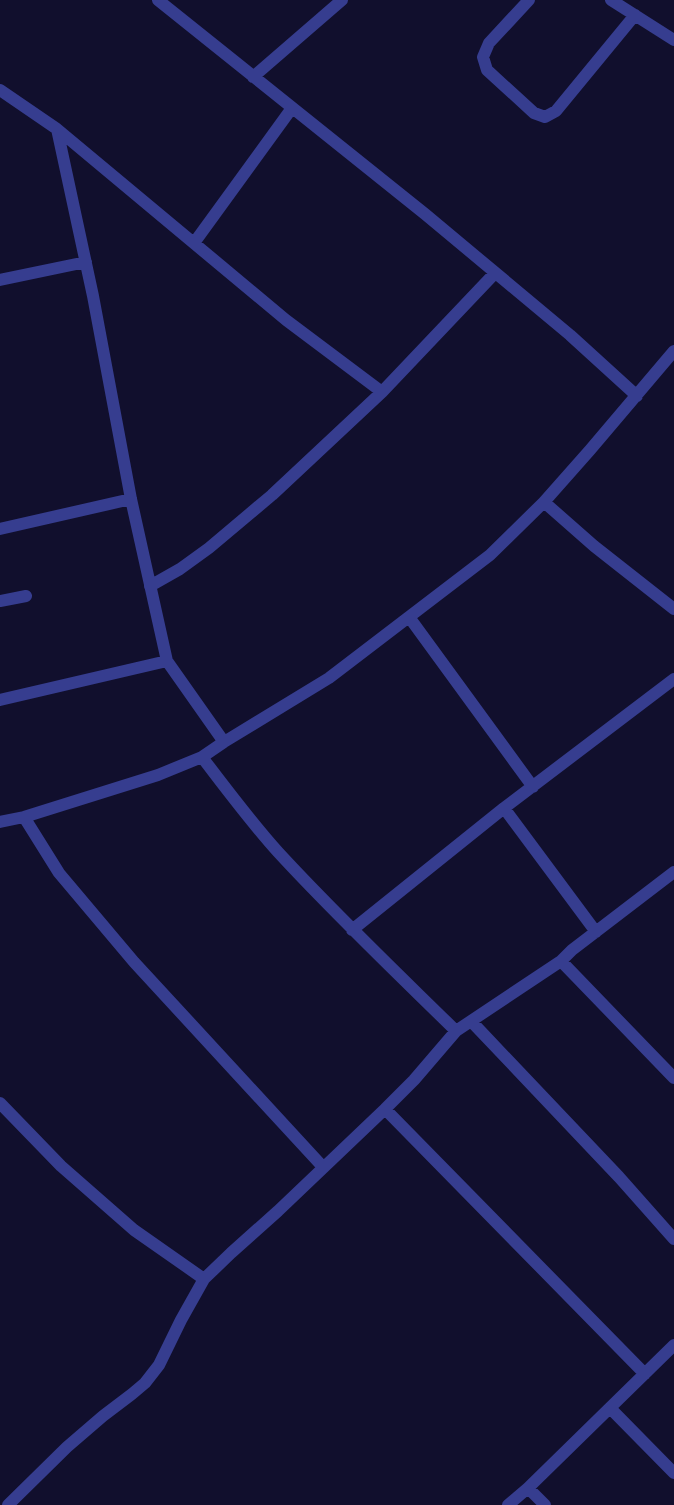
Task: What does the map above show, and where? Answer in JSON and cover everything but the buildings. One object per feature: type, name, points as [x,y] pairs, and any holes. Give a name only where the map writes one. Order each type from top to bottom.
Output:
[{"type":"street","points":[[158,0],[425,214],[570,335],[637,396]]},
{"type":"street","points":[[254,77],[342,0]]},
{"type":"street","points":[[529,0],[489,43],[483,58],[487,70],[534,113],[545,117],[556,112],[635,15]]},
{"type":"street","points":[[611,0],[674,40]]},
{"type":"street","points":[[0,90],[57,129],[286,320],[382,392]]},
{"type":"street","points":[[194,243],[292,108]]},
{"type":"street","points":[[57,129],[86,262],[131,500],[167,661],[224,742]]},
{"type":"street","points":[[0,280],[86,262]]},
{"type":"street","points":[[150,586],[180,569],[209,548],[272,495],[382,392],[495,273]]},
{"type":"street","points":[[0,822],[158,775],[202,757],[329,678],[490,554],[544,502],[637,396],[674,351]]},
{"type":"street","points":[[0,529],[131,500]]},
{"type":"street","points":[[544,502],[594,546],[674,608]]},
{"type":"street","points":[[0,601],[26,596]]},
{"type":"street","points":[[409,617],[533,787]]},
{"type":"street","points":[[0,700],[167,661]]},
{"type":"street","points":[[352,930],[504,808],[674,679]]},
{"type":"street","points":[[202,757],[233,798],[278,851],[352,930],[456,1031]]},
{"type":"street","points":[[504,808],[596,932]]},
{"type":"street","points":[[24,816],[59,873],[119,944],[323,1167]]},
{"type":"street","points":[[8,1505],[67,1447],[145,1383],[159,1365],[181,1320],[204,1279],[278,1212],[323,1167],[385,1109],[414,1080],[456,1031],[561,960],[673,875]]},
{"type":"street","points":[[561,960],[674,1078]]},
{"type":"street","points":[[471,1021],[619,1178],[674,1239]]},
{"type":"street","points":[[0,1103],[61,1166],[134,1230],[204,1279]]},
{"type":"street","points":[[385,1109],[645,1374]]},
{"type":"street","points":[[508,1505],[528,1488],[674,1345]]},
{"type":"street","points":[[610,1408],[674,1473]]},
{"type":"street","points":[[528,1488],[546,1505]]}]
